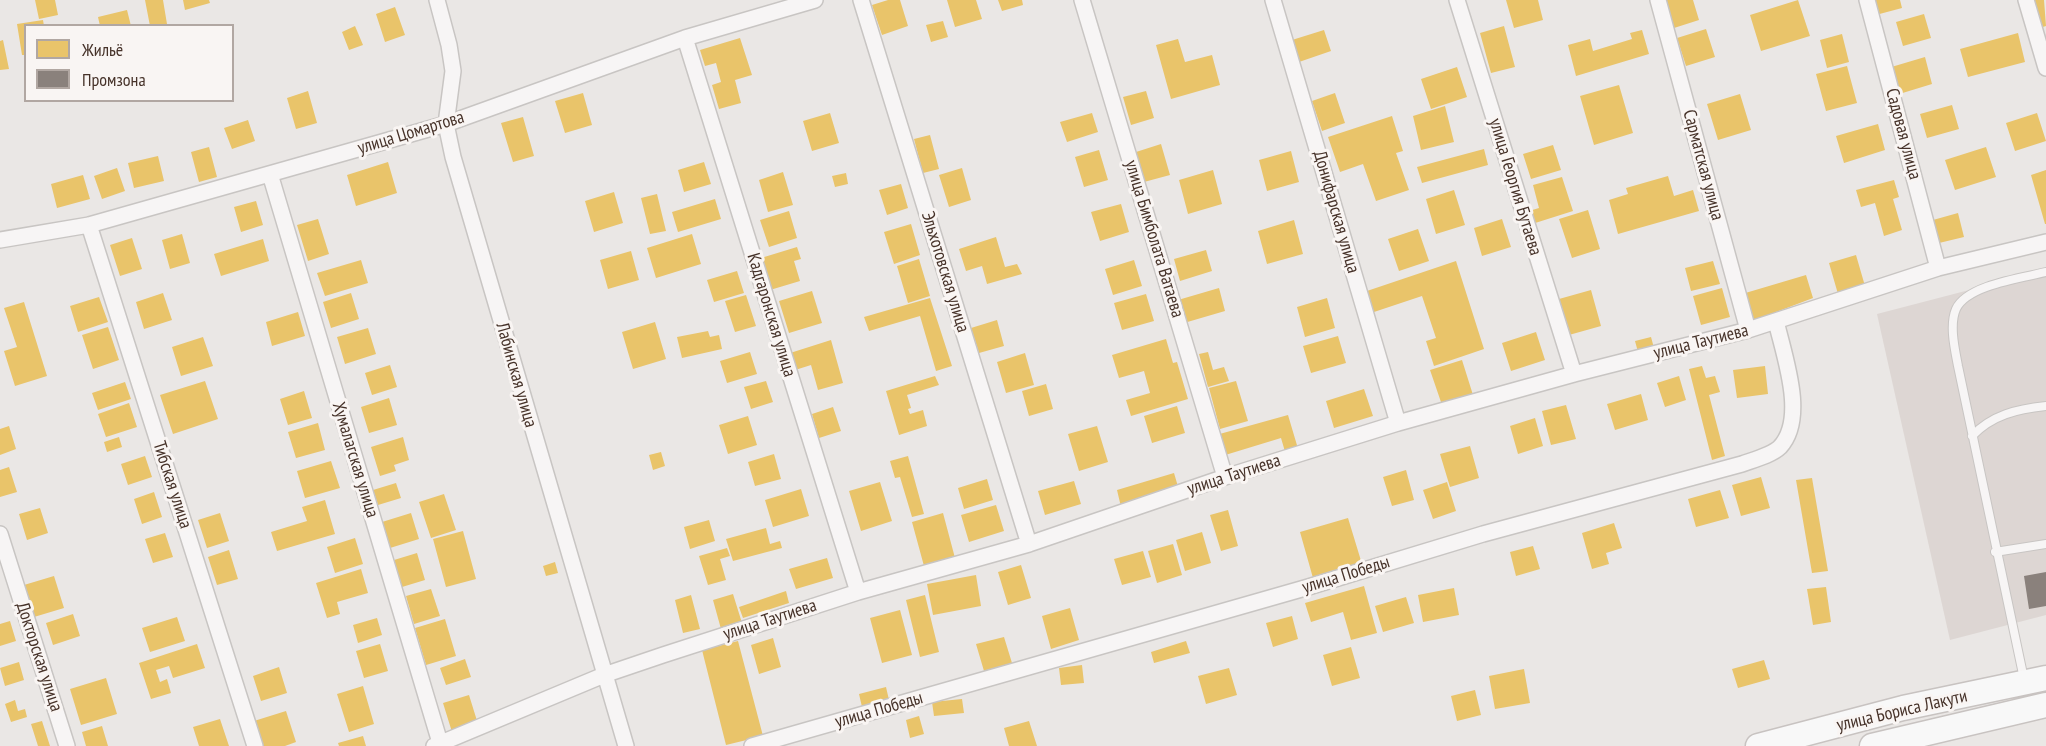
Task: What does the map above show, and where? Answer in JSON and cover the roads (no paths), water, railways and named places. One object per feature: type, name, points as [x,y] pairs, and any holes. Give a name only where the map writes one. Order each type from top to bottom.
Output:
[{"type":"main road","name":"улица Бориса Лакути","points":[[1758,746],[1903,708],[2035,680]]},
{"type":"main road","name":"улица Бориса Лакути","points":[[1872,746],[2046,705]]},
{"type":"street","name":"Лабинская улица","points":[[436,0],[450,45],[453,71],[446,124],[453,157],[626,746]]},
{"type":"street","name":"улица Цомартова","points":[[0,240],[89,225],[446,124],[685,38],[815,0]]},
{"type":"street","name":"Эльхотовская улица","points":[[861,0],[1029,544]]},
{"type":"street","name":"улица Бимболата Ватаева","points":[[1082,0],[1225,477]]},
{"type":"street","name":"Донифарская улица","points":[[1274,0],[1398,423]]},
{"type":"street","name":"улица Георгия Бутаева","points":[[1457,0],[1574,374]]},
{"type":"street","name":"Сарматская улица","points":[[1658,0],[1749,330]]},
{"type":"street","name":"Садовая улица","points":[[1867,0],[1938,268]]},
{"type":"street","points":[[2026,0],[2046,68]]},
{"type":"street","name":"Кадгаронская улица","points":[[685,38],[858,592]]},
{"type":"street","name":"Хумалагская улица","points":[[270,174],[439,745]]},
{"type":"street","name":"Тибская улица","points":[[89,225],[255,746]]},
{"type":"street","name":"улица Таутиева","points":[[439,745],[604,675],[858,592],[1029,544],[1225,477],[1398,423],[1574,374],[1749,330],[1938,268],[2046,242]]},
{"type":"street","name":"улица Победы","points":[[752,746],[1305,588],[1483,534],[1668,486],[1742,464],[1770,453],[1779,449],[1792,429],[1793,396],[1776,321]]},
{"type":"street","name":"Докторская улица","points":[[0,534],[67,746]]},
{"type":"lane","points":[[2035,680],[1995,552],[1955,349],[1955,310],[1964,298],[1988,286],[2046,272]]},
{"type":"lane","points":[[1972,436],[1992,419],[2020,410],[2046,406]]},
{"type":"lane","points":[[1995,552],[2046,544]]}]
